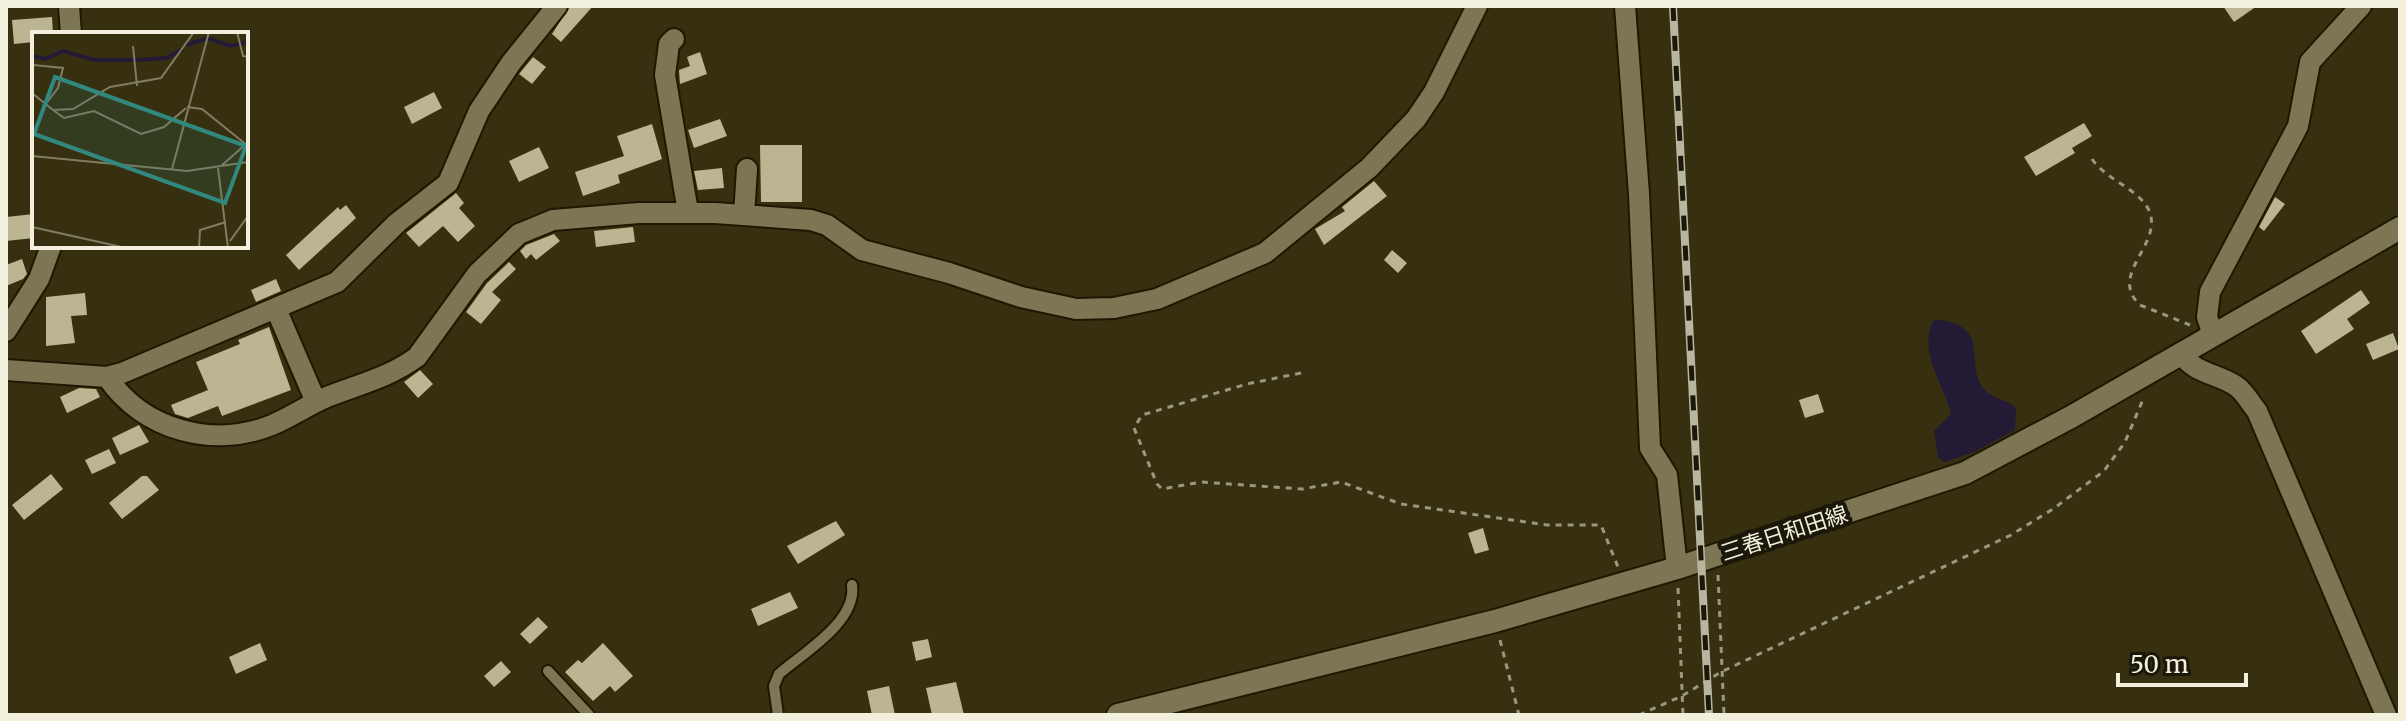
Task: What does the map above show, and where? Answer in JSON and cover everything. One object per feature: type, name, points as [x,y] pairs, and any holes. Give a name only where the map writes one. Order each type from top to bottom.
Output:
[{"type":"main road","name":"三春日和田線","points":[[1118,715],[1495,621],[1677,568],[1965,473],[2071,417],[2181,353],[2211,330],[2400,228]]},
{"type":"street","points":[[69,6],[71,32]]},
{"type":"street","points":[[6,370],[107,377],[159,360],[337,282],[397,223],[448,183],[479,111],[511,63],[557,6]]},
{"type":"street","points":[[107,377],[157,421],[195,434],[247,433],[272,425],[316,402],[391,375],[417,357],[477,274],[504,245],[530,227],[553,220],[688,212],[821,222],[862,250],[949,273],[1021,297],[1068,307],[1103,310],[1157,299],[1265,253],[1369,168],[1395,143],[1428,101],[1477,6]]},
{"type":"street","points":[[1625,6],[1639,194],[1650,448],[1667,475],[1677,568]]},
{"type":"street","points":[[2211,330],[2206,305],[2210,292],[2230,249],[2265,193],[2303,113],[2310,62],[2361,6]]},
{"type":"street","points":[[674,39],[669,44],[665,75],[688,212]]},
{"type":"street","points":[[744,215],[747,169]]},
{"type":"street","points":[[6,331],[39,279],[50,248]]},
{"type":"street","points":[[276,309],[316,402]]},
{"type":"street","points":[[2181,353],[2187,363],[2234,385],[2257,411],[2386,715]]},
{"type":"lane","points":[[778,715],[774,686],[779,674],[841,620],[854,596],[852,585]]},
{"type":"lane","points":[[548,671],[589,715]]},
{"type":"path","points":[[2092,159],[2108,178],[2141,198],[2150,213],[2150,230],[2129,277],[2133,299],[2140,305],[2188,325],[2211,330]]},
{"type":"path","points":[[1639,715],[1682,696],[1721,672],[2011,535],[2053,509],[2104,471],[2115,456],[2147,391],[2149,370]]},
{"type":"path","points":[[1301,373],[1247,384],[1142,415],[1134,428],[1157,484],[1162,489],[1201,482],[1238,481],[1302,489],[1341,482],[1401,504],[1547,525],[1601,525],[1623,582]]},
{"type":"path","points":[[1717,555],[1724,715]]},
{"type":"path","points":[[1677,568],[1683,715]]},
{"type":"path","points":[[1495,621],[1519,715]]},
{"type":"shaded area","points":[[1940,320],[1966,330],[1972,339],[1978,379],[1984,389],[2016,408],[2015,430],[1974,452],[1945,462],[1938,458],[1934,431],[1951,414],[1928,345],[1933,321]]},
{"type":"building","points":[[570,6],[593,6],[561,42],[552,34]]},
{"type":"building","points":[[2223,6],[2257,6],[2234,22]]},
{"type":"building","points":[[52,17],[53,32],[32,32],[32,42],[14,44],[12,20]]},
{"type":"building","points":[[700,52],[707,74],[680,84],[679,70],[690,66],[687,57]]},
{"type":"building","points":[[533,57],[546,67],[532,84],[519,74]]},
{"type":"building","points":[[434,92],[442,108],[412,124],[404,107]]},
{"type":"building","points":[[720,119],[727,136],[694,148],[688,130]]},
{"type":"building","points":[[2084,123],[2092,136],[2072,148],[2075,153],[2036,176],[2024,157]]},
{"type":"building","points":[[652,124],[662,159],[618,175],[620,183],[583,196],[575,172],[624,156],[617,136]]},
{"type":"building","points":[[760,145],[802,145],[802,202],[761,202]]},
{"type":"building","points":[[539,147],[549,168],[519,182],[509,161]]},
{"type":"building","points":[[722,168],[724,188],[698,190],[694,171]]},
{"type":"building","points":[[1374,181],[1387,196],[1324,245],[1315,229],[1345,211],[1342,207]]},
{"type":"building","points":[[456,193],[464,203],[459,208],[475,226],[458,242],[443,226],[419,247],[406,233]]},
{"type":"building","points":[[2275,197],[2285,204],[2264,231],[2259,227]]},
{"type":"building","points":[[346,205],[356,218],[299,270],[286,255],[338,207],[340,210]]},
{"type":"building","points":[[32,214],[32,238],[6,241],[6,217]]},
{"type":"building","points":[[633,227],[635,242],[596,247],[594,231]]},
{"type":"building","points":[[554,234],[560,241],[536,260],[531,254],[526,259],[520,251],[526,245]]},
{"type":"building","points":[[1392,250],[1407,263],[1398,273],[1384,260]]},
{"type":"building","points":[[22,259],[27,274],[6,286],[6,265]]},
{"type":"building","points":[[509,262],[516,269],[492,292],[501,300],[481,324],[466,312],[487,283]]},
{"type":"building","points":[[276,279],[281,291],[256,302],[251,290]]},
{"type":"building","points":[[2361,290],[2370,303],[2347,319],[2354,329],[2316,354],[2301,331]]},
{"type":"building","points":[[85,293],[87,315],[71,316],[75,343],[46,346],[46,297]]},
{"type":"building","points":[[269,327],[291,390],[222,416],[218,406],[188,418],[175,414],[171,405],[208,390],[196,362],[240,344],[238,340]]},
{"type":"building","points":[[2393,333],[2399,349],[2373,360],[2366,344]]},
{"type":"building","points":[[420,370],[433,384],[418,398],[404,382]]},
{"type":"building","points":[[79,388],[96,389],[100,397],[67,413],[60,397]]},
{"type":"building","points":[[1818,394],[1824,412],[1805,418],[1799,400]]},
{"type":"building","points":[[139,425],[149,442],[120,455],[112,438]]},
{"type":"building","points":[[109,449],[116,463],[92,474],[85,460]]},
{"type":"building","points":[[51,474],[63,489],[24,520],[12,505]]},
{"type":"building","points":[[142,476],[147,476],[159,490],[122,519],[109,503]]},
{"type":"building","points":[[836,521],[845,535],[798,564],[787,546]]},
{"type":"building","points":[[1483,528],[1489,550],[1475,554],[1468,533]]},
{"type":"building","points":[[790,592],[798,608],[758,626],[751,609]]},
{"type":"building","points":[[538,617],[548,627],[530,644],[520,634]]},
{"type":"building","points":[[928,639],[932,657],[916,661],[912,642]]},
{"type":"building","points":[[260,643],[267,660],[236,674],[229,657]]},
{"type":"building","points":[[603,643],[633,676],[615,692],[610,686],[593,701],[565,672],[578,660],[582,663]]},
{"type":"building","points":[[501,661],[511,672],[494,687],[484,676]]},
{"type":"building","points":[[956,682],[964,715],[932,715],[926,688]]},
{"type":"building","points":[[889,686],[895,715],[872,715],[867,691]]},
{"type":"railway","points":[[1673,6],[1709,715]]}]
